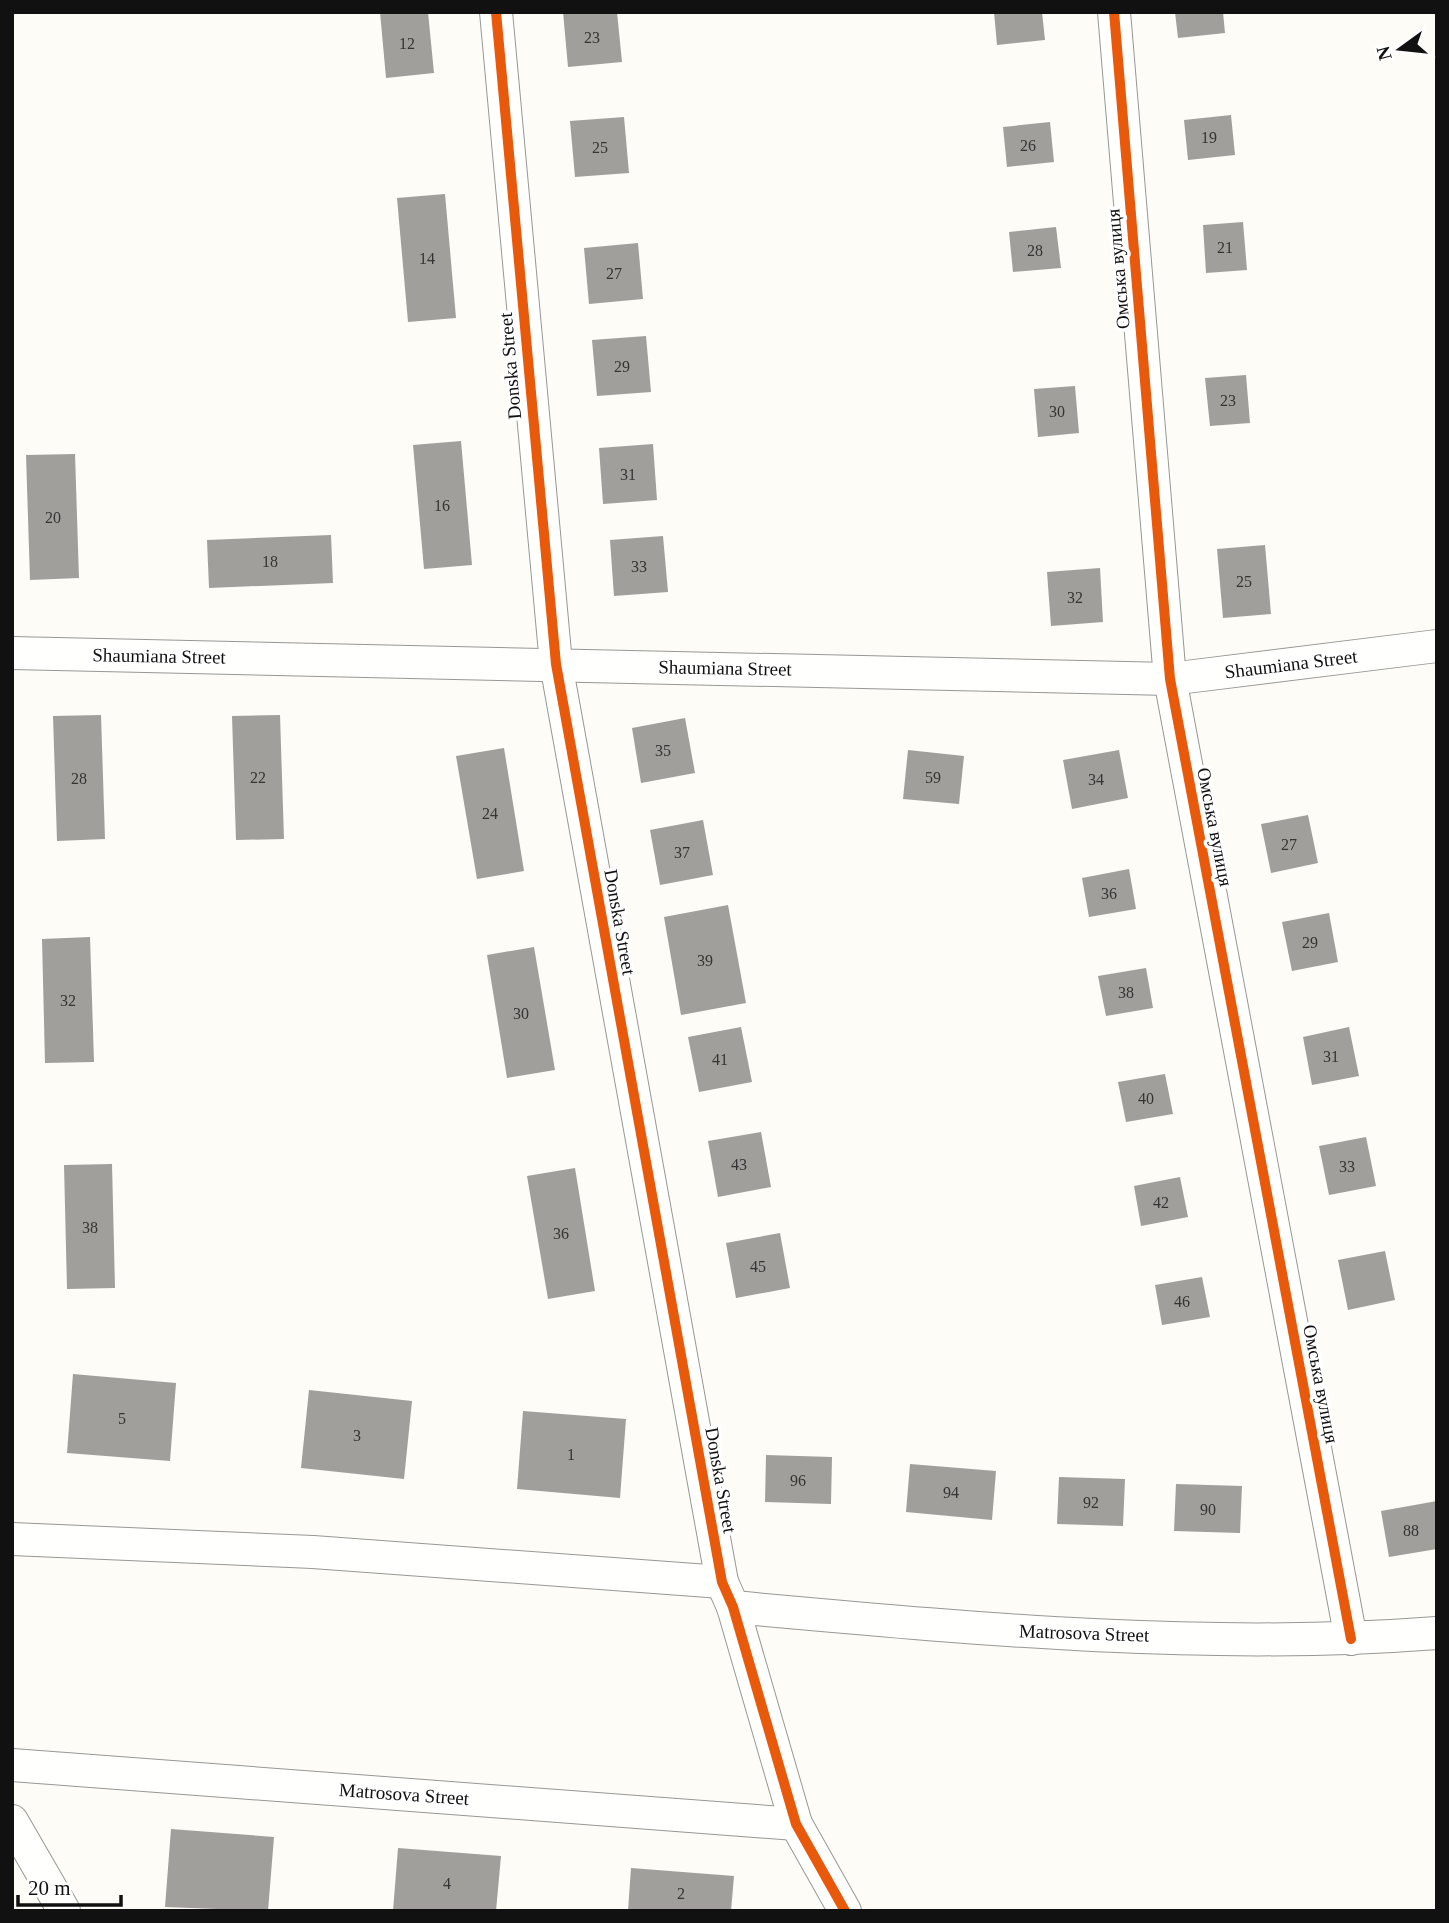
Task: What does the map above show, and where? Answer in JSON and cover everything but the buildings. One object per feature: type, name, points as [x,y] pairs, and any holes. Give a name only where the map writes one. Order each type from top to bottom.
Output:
[{"type":"street","name":"Donska Street","points":[[496,12],[556,664],[727,1595],[796,1824],[845,1911]]},
{"type":"street","name":"Омська вулиця","points":[[1114,12],[1170,679],[1351,1639]]},
{"type":"street","name":"Shaumiana Street","points":[[12,653],[1170,679],[1437,646]]},
{"type":"street","name":"Matrosova Street","points":[[12,1539],[313,1552],[727,1595],[1032,1633],[1351,1639],[1437,1633]]},
{"type":"street","name":"Matrosova Street","points":[[12,1765],[796,1824]]},
{"type":"street","points":[[12,1821],[64,1911]]},
{"type":"cycle path","points":[[496,12],[556,664],[722,1582],[733,1607],[796,1824],[845,1911]]},
{"type":"cycle path","points":[[1114,12],[1170,679],[1351,1639]]}]
